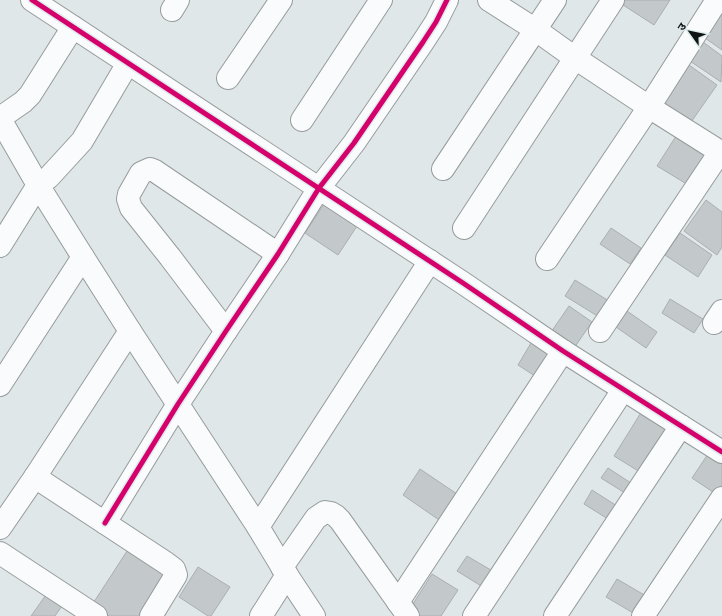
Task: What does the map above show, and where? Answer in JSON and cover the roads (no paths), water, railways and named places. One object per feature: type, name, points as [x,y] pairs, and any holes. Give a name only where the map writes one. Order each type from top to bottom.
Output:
[{"type":"street","points":[[32,0],[430,261],[563,351],[722,452]]},
{"type":"street","points":[[228,78],[281,0]]},
{"type":"street","points":[[302,120],[381,0]]},
{"type":"street","points":[[105,523],[178,404],[278,254],[319,188],[354,143],[424,42],[447,0]]},
{"type":"street","points":[[489,0],[649,107],[721,152],[600,331]]},
{"type":"street","points":[[443,169],[536,30],[554,0]]},
{"type":"street","points":[[464,228],[613,0]]},
{"type":"street","points":[[547,259],[649,107],[717,0]]},
{"type":"street","points":[[74,27],[30,95],[0,121],[83,257],[314,616]]},
{"type":"street","points":[[0,246],[38,185],[49,177],[82,141],[128,63]]},
{"type":"street","points":[[226,331],[131,208],[128,199],[129,194],[141,173],[150,169],[155,171],[278,254]]},
{"type":"street","points":[[0,385],[83,257]]},
{"type":"street","points":[[258,527],[430,261]]},
{"type":"street","points":[[0,528],[130,331]]},
{"type":"street","points":[[261,616],[316,518],[325,512],[331,513],[340,520],[403,609],[563,351]]},
{"type":"street","points":[[474,616],[623,390]]},
{"type":"street","points":[[555,616],[681,426]]},
{"type":"street","points":[[35,477],[174,569],[176,575],[151,616]]},
{"type":"street","points":[[644,616],[722,498]]},
{"type":"street","points":[[0,553],[96,616]]}]
